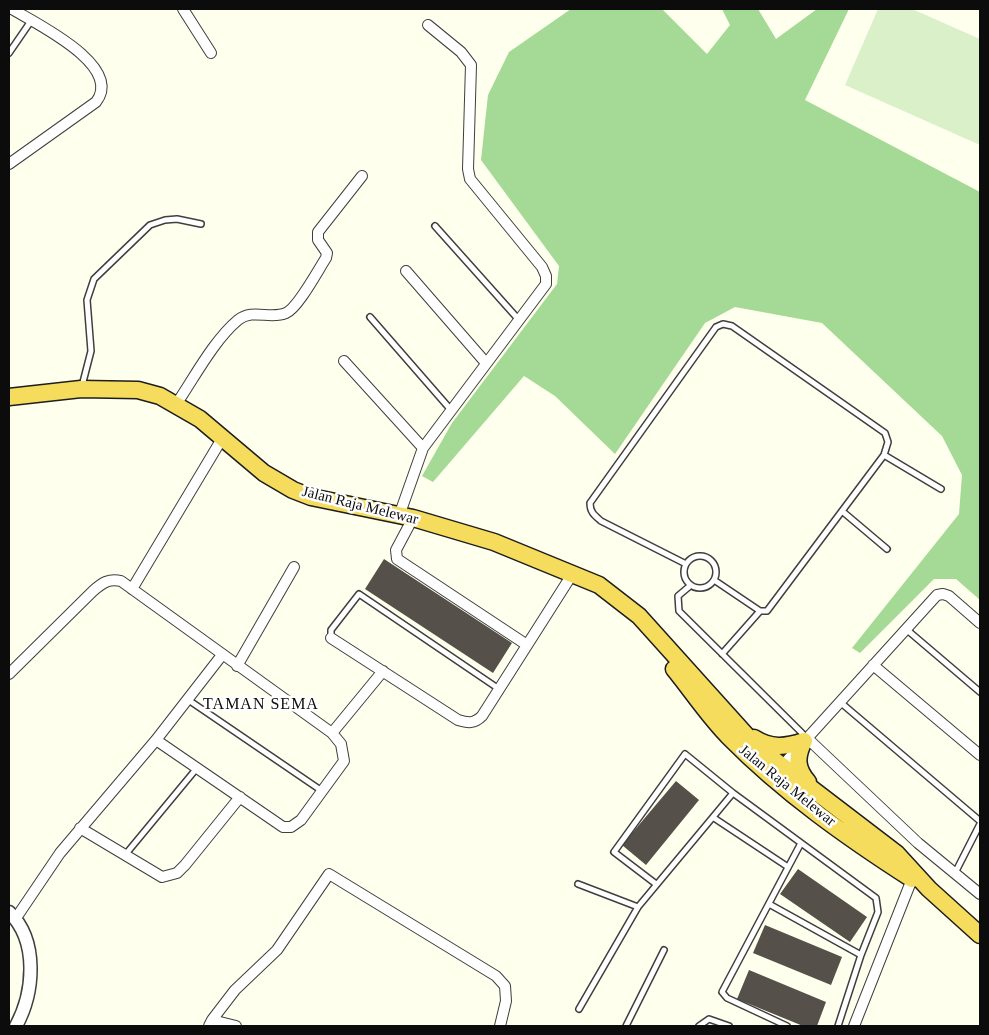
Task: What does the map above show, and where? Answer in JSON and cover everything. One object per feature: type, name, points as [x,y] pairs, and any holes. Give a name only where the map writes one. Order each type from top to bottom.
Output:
[{"type":"highway","name":"Jalan Raja Melewar","points":[[9,397],[81,389],[138,390],[160,396],[200,418],[264,473],[293,490],[311,497],[406,517],[494,542],[573,573],[612,593],[639,616],[679,658],[728,717],[756,746],[782,766],[816,801]]},
{"type":"highway","name":"Jalan Raja Melewar","points":[[653,632],[673,669],[727,735],[754,762],[896,853],[914,876],[980,935]]},
{"type":"highway","points":[[728,717],[756,740],[768,746],[782,747],[806,740]]},
{"type":"highway","points":[[806,740],[798,753],[797,761],[816,801]]},
{"type":"street","points":[[9,164],[96,102],[102,94],[103,82],[76,49],[12,9]]},
{"type":"street","points":[[183,9],[211,53]]},
{"type":"street","points":[[428,25],[461,52],[471,65],[468,169],[470,179],[545,271],[546,284],[423,448],[396,550],[397,559],[527,645]]},
{"type":"street","points":[[177,404],[215,348],[238,320],[253,314],[279,315],[291,310],[326,258],[327,253],[318,240],[318,232],[362,176]]},
{"type":"street","points":[[406,271],[486,363]]},
{"type":"street","points":[[344,361],[423,448]]},
{"type":"street","points":[[132,589],[223,437]]},
{"type":"street","points":[[237,666],[294,566]]},
{"type":"street","points":[[332,638],[458,720],[468,723],[476,722],[482,716],[573,573]]},
{"type":"street","points":[[9,674],[99,585],[113,579],[132,589],[332,733],[341,744],[344,761],[301,820],[292,827],[283,827],[156,740]]},
{"type":"street","points":[[782,766],[937,595],[943,594],[980,623]]},
{"type":"street","points":[[16,1026],[27,1003],[30,982],[30,960],[25,937],[12,915],[80,828],[156,740],[222,655]]},
{"type":"street","points":[[873,666],[980,755]]},
{"type":"street","points":[[332,733],[383,671]]},
{"type":"street","points":[[806,740],[918,844],[980,894]]},
{"type":"street","points":[[80,828],[162,877],[177,873],[240,797]]},
{"type":"street","points":[[210,1023],[235,990],[277,950],[329,874],[496,976],[506,986],[506,1001],[500,1026]]},
{"type":"street","points":[[854,1026],[914,876]]},
{"type":"street","points":[[210,1023],[236,1026]]},
{"type":"lane","points":[[9,53],[31,20]]},
{"type":"lane","points":[[81,389],[91,352],[87,300],[94,279],[150,225],[165,220],[177,219],[201,224]]},
{"type":"lane","points":[[435,226],[520,320]]},
{"type":"lane","points":[[370,317],[451,411]]},
{"type":"lane","points":[[686,564],[601,521],[590,509],[590,503],[716,327],[723,324],[732,326],[744,333],[885,433],[888,442],[884,455],[772,606],[767,610],[760,611],[722,654]]},
{"type":"lane","points":[[884,455],[941,489]]},
{"type":"lane","points":[[842,511],[887,549]]},
{"type":"lane","points":[[694,556],[705,556],[714,564],[716,569],[714,580],[706,587],[696,588],[690,585],[684,578],[686,564],[694,556]]},
{"type":"lane","points":[[714,580],[760,611]]},
{"type":"lane","points":[[690,585],[678,596],[679,611],[806,740]]},
{"type":"lane","points":[[332,638],[331,630],[359,594],[499,689]]},
{"type":"lane","points":[[906,629],[980,692]]},
{"type":"lane","points":[[187,699],[323,791]]},
{"type":"lane","points":[[840,702],[980,822],[954,873]]},
{"type":"lane","points":[[656,884],[614,852],[685,754],[733,793],[876,898],[878,912],[861,955],[838,1026]]},
{"type":"lane","points":[[125,856],[198,768]]},
{"type":"lane","points":[[579,1009],[638,906],[714,818],[733,793]]},
{"type":"lane","points":[[714,818],[788,867]]},
{"type":"lane","points":[[787,1026],[726,998],[722,992],[801,843]]},
{"type":"lane","points":[[578,884],[638,906]]},
{"type":"lane","points":[[769,904],[861,955]]},
{"type":"lane","points":[[626,1026],[664,950]]},
{"type":"lane","points":[[700,1026],[710,1019],[729,1026]]},
{"type":"green space","points":[[571,9],[662,9],[707,54],[730,25],[722,9],[758,9],[776,39],[817,9],[849,9],[805,100],[980,192],[980,600],[956,579],[934,579],[860,653],[852,648],[959,514],[962,475],[942,436],[822,323],[735,307],[705,323],[615,454],[555,396],[524,376],[433,482],[422,476],[452,423],[557,284],[559,266],[481,160],[488,95],[509,52]]},
{"type":"green space","points":[[878,9],[912,9],[980,39],[980,145],[845,85]]},
{"type":"building","points":[[384,559],[512,643],[493,673],[365,589]]},
{"type":"building","points":[[676,781],[699,800],[646,865],[622,845]]},
{"type":"building","points":[[798,869],[867,917],[850,942],[780,894]]},
{"type":"building","points":[[765,925],[842,957],[831,985],[753,953]]},
{"type":"building","points":[[749,970],[826,1002],[817,1026],[803,1026],[737,999]]},
{"type":"district","name":"TAMAN SEMA","points":[[261,705]]}]
